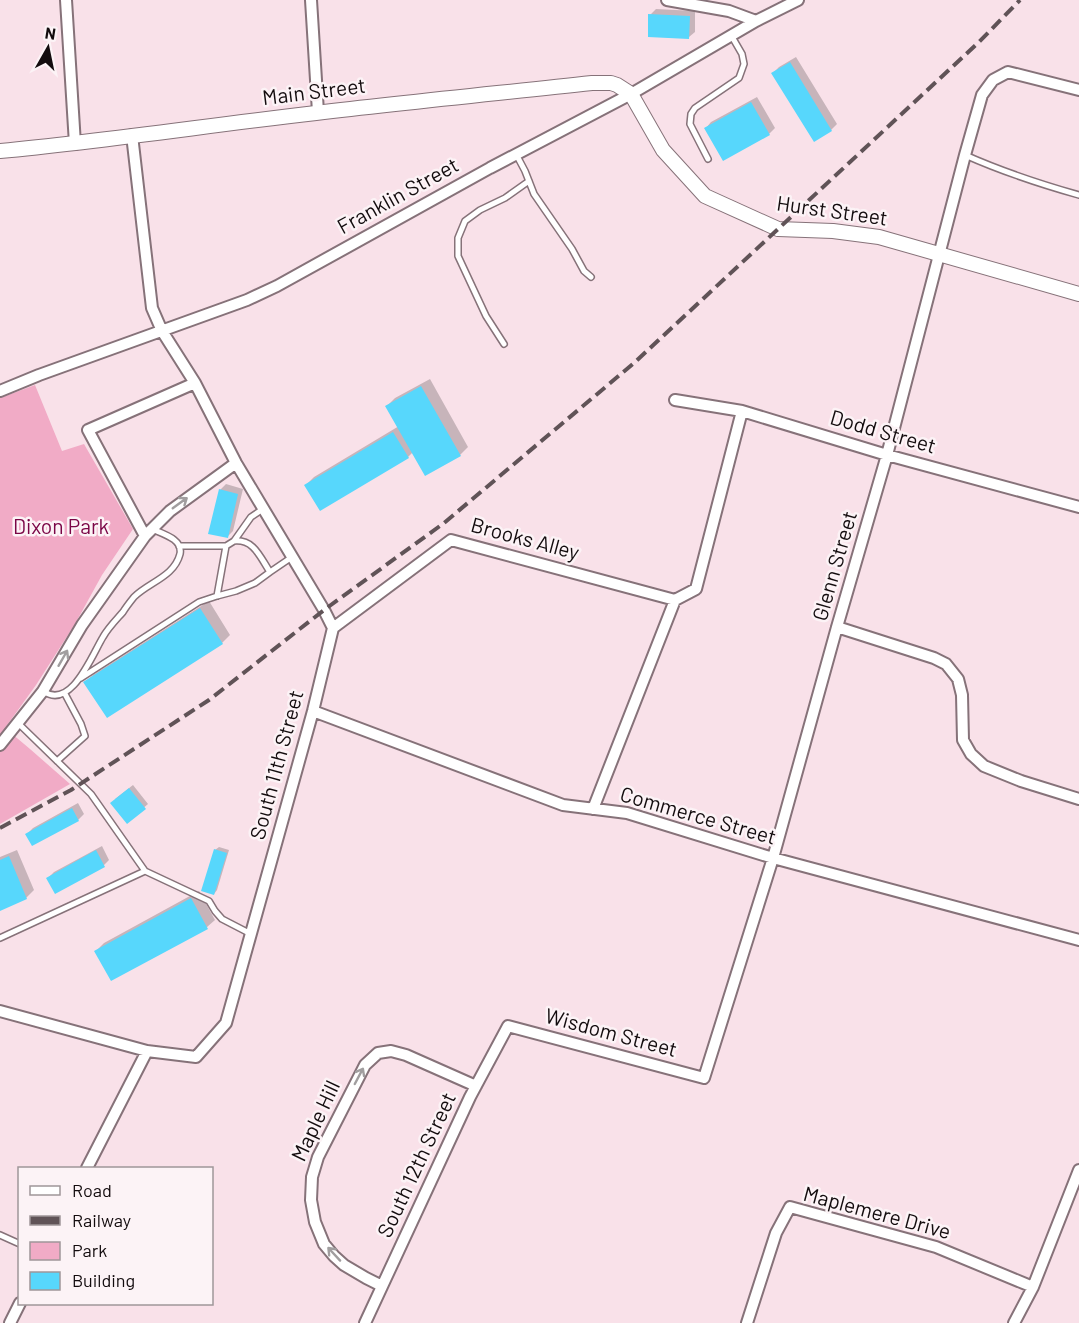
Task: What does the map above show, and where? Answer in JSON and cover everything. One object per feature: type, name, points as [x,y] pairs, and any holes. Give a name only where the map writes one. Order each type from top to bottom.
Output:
[{"type":"street","points":[[66,0],[75,144]]},
{"type":"street","points":[[310,0],[318,112]]},
{"type":"street","points":[[667,0],[729,10],[756,21]]},
{"type":"street","name":"Franklin Street","points":[[0,390],[248,300],[277,286],[516,154],[631,94],[731,35],[798,0]]},
{"type":"street","name":"Glenn Street","points":[[704,1078],[773,858],[887,455],[964,155],[982,95],[993,80],[1008,72],[1079,90]]},
{"type":"street","name":"Main Street","points":[[0,151],[75,144],[318,112],[592,83],[611,83],[631,94]]},
{"type":"street","name":"Hurst Street","points":[[631,94],[663,150],[705,196],[778,229],[833,231],[879,237],[1079,294]]},
{"type":"street","points":[[132,135],[152,308],[162,331],[195,383],[236,463],[333,628]]},
{"type":"street","points":[[149,532],[88,430],[195,383]]},
{"type":"street","name":"Dodd Street","points":[[675,400],[742,411],[887,455],[1079,507]]},
{"type":"street","points":[[592,809],[675,600],[696,589],[742,411]]},
{"type":"street","points":[[0,745],[43,691],[82,625],[149,532],[170,511],[236,463]]},
{"type":"street","name":"Brooks Alley","points":[[333,628],[451,540],[675,600]]},
{"type":"street","points":[[837,627],[934,658],[946,664],[958,680],[962,695],[963,740],[971,754],[984,766],[1021,781],[1079,798]]},
{"type":"street","name":"South 11th Street","points":[[147,1051],[196,1057],[226,1023],[313,711],[333,628]]},
{"type":"street","name":"Commerce Street","points":[[313,711],[563,805],[627,813],[773,858],[1079,940]]},
{"type":"street","points":[[0,1011],[147,1051],[88,1167]]},
{"type":"street","name":"Wisdom Street","points":[[508,1026],[704,1078]]},
{"type":"street","name":"South 12th Street","points":[[365,1323],[476,1086],[508,1026]]},
{"type":"street","name":"Maple Hill","points":[[382,1286],[344,1265],[324,1244],[315,1222],[311,1200],[312,1177],[318,1157],[365,1065],[378,1053],[391,1051],[406,1055],[476,1086]]},
{"type":"street","points":[[1014,1323],[1033,1287],[1079,1170]]},
{"type":"street","name":"Maplemere Drive","points":[[747,1323],[776,1233],[790,1207],[936,1247],[1033,1287]]},
{"type":"street","points":[[9,1323],[19,1305]]},
{"type":"lane","points":[[708,159],[690,124],[691,114],[739,78],[744,64],[742,54],[731,35]]},
{"type":"lane","points":[[516,154],[534,194],[584,270],[591,277]]},
{"type":"lane","points":[[964,155],[984,164],[1079,195]]},
{"type":"lane","points":[[504,344],[486,316],[458,256],[458,238],[465,221],[529,181]]},
{"type":"lane","points":[[179,546],[226,546],[234,541],[251,517],[263,509]]},
{"type":"lane","points":[[80,679],[104,635],[135,596],[171,571],[180,554],[176,540],[149,532]]},
{"type":"lane","points":[[234,541],[243,540],[254,547],[270,572]]},
{"type":"lane","points":[[217,596],[226,546]]},
{"type":"lane","points":[[43,691],[55,696],[65,694],[80,679],[199,602],[255,583],[292,557]]},
{"type":"lane","points":[[57,761],[85,736],[65,694]]},
{"type":"lane","points":[[18,723],[91,794],[145,871],[209,901],[218,916],[251,934]]},
{"type":"lane","points":[[0,938],[145,871]]},
{"type":"lane","points":[[0,1235],[18,1243]]},
{"type":"green space","name":"Dixon Park","points":[[35,385],[62,451],[84,444],[133,529],[102,575],[75,624],[36,685],[5,728],[70,784],[0,824],[0,398]]},
{"type":"building","points":[[648,14],[690,16],[689,39],[648,37]]},
{"type":"building","points":[[790,62],[832,131],[814,142],[771,73]]},
{"type":"building","points":[[751,102],[770,135],[723,161],[704,128]]},
{"type":"building","points":[[421,386],[461,456],[425,476],[385,406]]},
{"type":"building","points":[[393,432],[409,458],[320,511],[304,485]]},
{"type":"building","points":[[219,489],[238,494],[228,538],[208,534]]},
{"type":"building","points":[[200,608],[223,644],[107,718],[83,682]]},
{"type":"building","points":[[129,788],[146,809],[127,824],[110,803]]},
{"type":"building","points":[[72,808],[79,821],[32,846],[25,834]]},
{"type":"building","points":[[214,849],[227,853],[214,895],[201,891]]},
{"type":"building","points":[[96,850],[105,867],[55,894],[46,878]]},
{"type":"building","points":[[9,856],[27,899],[0,911],[0,860]]},
{"type":"building","points":[[191,898],[208,929],[111,981],[94,951]]},
{"type":"railway","points":[[0,828],[71,790],[209,700],[324,610],[444,523],[634,363],[979,42],[1020,0]]}]
